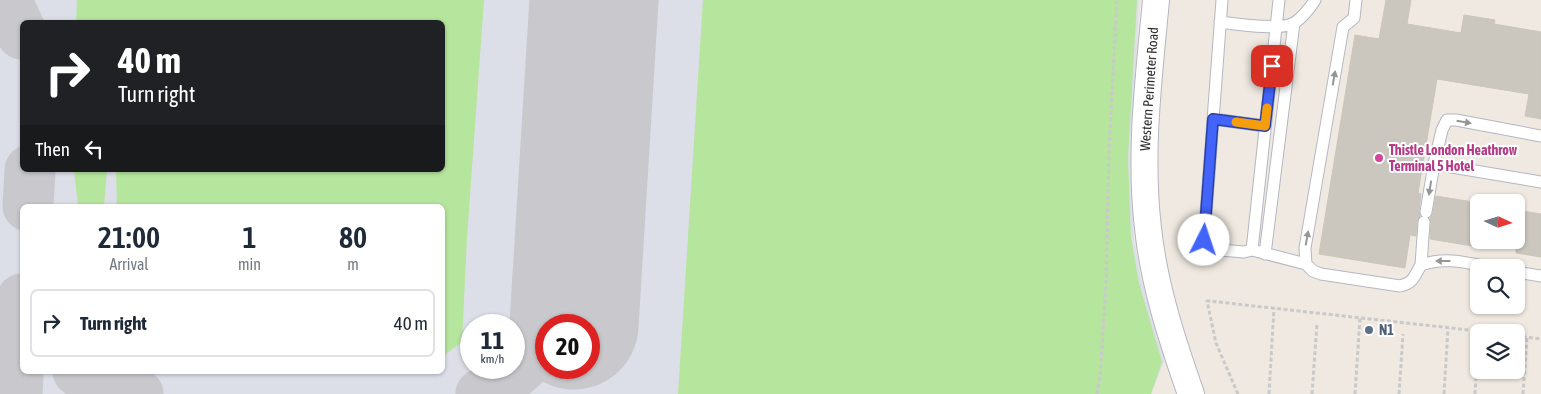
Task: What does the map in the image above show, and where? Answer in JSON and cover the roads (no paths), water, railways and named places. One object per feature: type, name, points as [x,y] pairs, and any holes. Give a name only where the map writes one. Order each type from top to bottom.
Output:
[{"type":"street","name":"Western Perimeter Road","points":[[1156,0],[1144,128],[1148,228],[1156,277],[1169,329],[1191,394]]},
{"type":"lane","points":[[1222,0],[1204,240],[1208,249],[1244,252],[1252,250],[1306,264],[1313,271],[1321,274],[1400,286],[1406,285],[1413,280],[1421,265],[1425,217],[1434,164],[1442,130],[1447,120],[1456,120],[1541,136]]},
{"type":"lane","points":[[1252,250],[1279,0]]},
{"type":"lane","points":[[1220,22],[1276,27],[1294,24],[1311,7],[1315,0]]},
{"type":"lane","points":[[1306,264],[1305,248],[1343,28],[1354,18],[1356,0]]},
{"type":"lane","points":[[1265,254],[1294,24]]},
{"type":"lane","points":[[1213,119],[1265,126]]},
{"type":"lane","points":[[1434,164],[1541,182]]},
{"type":"lane","points":[[1421,265],[1431,261],[1445,260],[1470,264]]},
{"type":"lane","points":[[1525,273],[1541,276]]},
{"type":"place","name":"Thistle London Heathrow Terminal 5 Hotel","points":[[1379,158]]},
{"type":"place","name":"N1","points":[[1369,330]]}]
